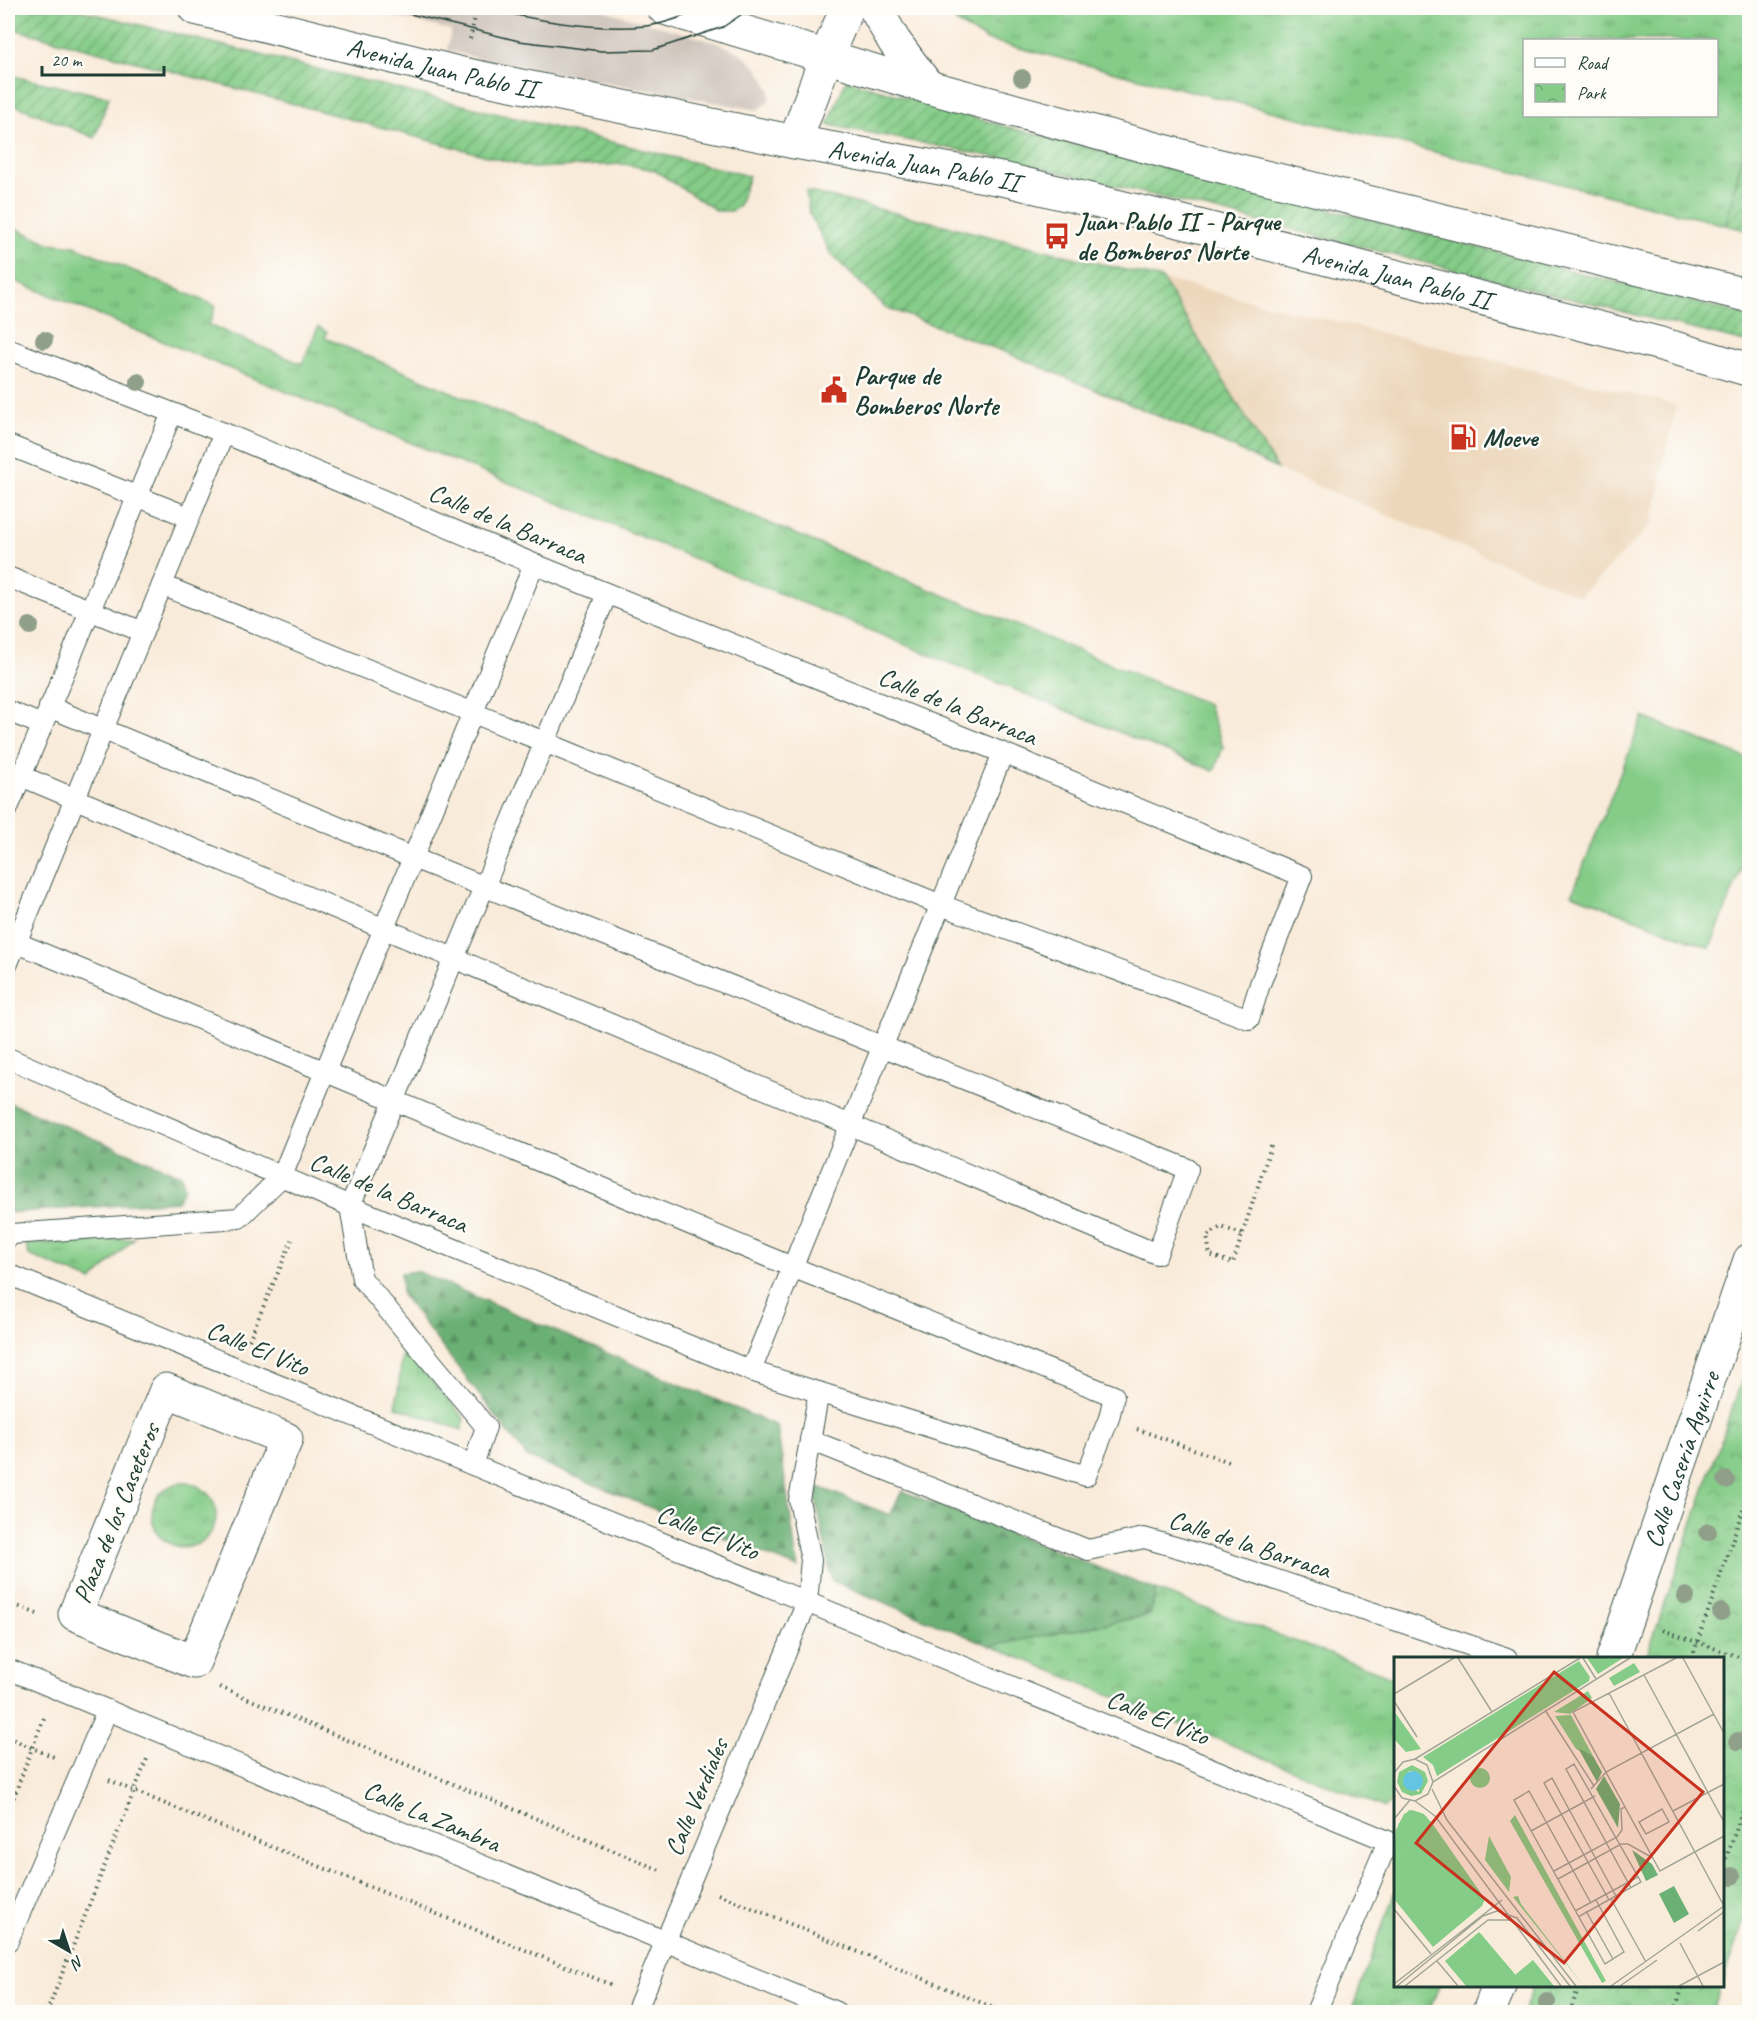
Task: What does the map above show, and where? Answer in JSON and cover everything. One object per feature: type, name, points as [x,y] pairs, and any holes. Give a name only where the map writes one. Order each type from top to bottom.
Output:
[{"type":"main road","name":"Avenida Juan Pablo II","points":[[195,8],[462,74],[795,142],[1007,180],[1183,222],[1661,344],[1749,370]]},
{"type":"main road","points":[[664,8],[928,87],[1204,162],[1749,296]]},
{"type":"main road","name":"Avenida Juan Pablo II","points":[[795,142],[826,57],[847,8]]},
{"type":"main road","points":[[875,8],[894,41],[928,87]]},
{"type":"main road","name":"Calle Casería Aguirre","points":[[1613,1657],[1749,1260]]},
{"type":"main road","name":"Plaza de los Caseteros","points":[[166,1390],[286,1439],[194,1662],[75,1614],[166,1390]]},
{"type":"main road","points":[[1490,2013],[1499,1987]]},
{"type":"lane","name":"Calle de la Barraca","points":[[8,349],[224,433],[534,564],[1302,876],[1260,984],[1249,1019],[941,905]]},
{"type":"lane","points":[[8,808],[171,413]]},
{"type":"lane","points":[[8,963],[12,941],[75,797],[224,433]]},
{"type":"lane","points":[[8,445],[189,517]]},
{"type":"lane","points":[[8,1238],[11,1234],[239,1218],[282,1176],[534,564]]},
{"type":"lane","points":[[8,577],[143,632]]},
{"type":"lane","points":[[162,585],[941,905]]},
{"type":"lane","points":[[473,1465],[486,1427],[362,1280],[350,1206],[608,594]]},
{"type":"lane","points":[[8,711],[46,716],[103,729],[413,858],[1188,1169],[1157,1254],[21,776]]},
{"type":"lane","points":[[751,1371],[849,1123],[883,1047],[1003,753]]},
{"type":"lane","points":[[12,941],[792,1267]]},
{"type":"lane","name":"Calle de la Barraca","points":[[8,1058],[350,1206],[751,1371],[1086,1476],[1109,1418],[1114,1396],[792,1267]]},
{"type":"lane","name":"Calle El Vito","points":[[8,1274],[1388,1841],[1316,2013]]},
{"type":"lane","name":"Calle Verdiales","points":[[639,2005],[807,1602],[811,1560],[800,1500],[819,1392]]},
{"type":"lane","name":"Calle de la Barraca","points":[[810,1440],[1088,1550],[1144,1538],[1200,1554],[1501,1657]]},
{"type":"lane","name":"Calle La Zambra","points":[[8,1670],[836,2013]]},
{"type":"lane","points":[[8,1941],[107,1711]]},
{"type":"path","points":[[468,46],[477,8]]},
{"type":"path","points":[[1242,1234],[1221,1227],[1207,1236],[1210,1255],[1233,1263],[1271,1146]]},
{"type":"path","points":[[237,1368],[292,1240]]},
{"type":"path","points":[[1148,1433],[1232,1463]]},
{"type":"path","points":[[1693,1657],[1749,1489]]},
{"type":"path","points":[[8,1602],[39,1615]]},
{"type":"path","points":[[1653,1627],[1749,1661]]},
{"type":"path","points":[[214,1685],[1004,2013]]},
{"type":"path","points":[[8,1813],[44,1718]]},
{"type":"path","points":[[8,1737],[63,1761]]},
{"type":"path","points":[[47,2013],[150,1753]]},
{"type":"path","points":[[104,1778],[639,2005]]},
{"type":"path","points":[[1724,1864],[1749,1790]]},
{"type":"path","points":[[1570,2013],[1579,1987]]},
{"type":"path","points":[[1674,2013],[1683,1987]]},
{"type":"shaded area","points":[[358,8],[596,8],[721,44],[742,54],[757,68],[770,90],[770,98],[757,110],[484,60],[447,50],[451,30]]},
{"type":"shaded area","name":"Moeve","points":[[1162,279],[1676,405],[1652,524],[1580,596],[1277,469]]},
{"type":"green space","points":[[8,8],[72,8],[749,176],[739,205],[732,211],[717,211],[654,170],[624,164],[532,168],[14,29],[8,16]]},
{"type":"green space","points":[[944,8],[1749,8],[1749,127],[1726,225],[987,40],[957,23]]},
{"type":"green space","points":[[8,75],[109,97],[95,138],[8,102]]},
{"type":"green space","points":[[846,80],[1007,127],[1749,316],[1745,342],[1015,161],[828,125]]},
{"type":"green space","points":[[1749,127],[1749,231],[1726,225]]},
{"type":"green space","points":[[806,191],[1162,279],[1277,469],[1230,446],[1005,352],[885,307],[831,254],[809,213]]},
{"type":"green space","points":[[8,225],[49,243],[75,246],[216,306],[209,325],[302,364],[318,327],[327,332],[325,338],[484,406],[1208,704],[1223,747],[1214,771],[8,278]]},
{"type":"green space","points":[[1643,717],[1749,759],[1749,850],[1710,948],[1572,894]]},
{"type":"green space","points":[[8,1102],[181,1175],[185,1187],[177,1201],[8,1213]]},
{"type":"green space","points":[[134,1238],[92,1281],[29,1255],[26,1244]]},
{"type":"green space","points":[[416,1271],[777,1426],[798,1568],[527,1457],[402,1295],[401,1273]]},
{"type":"green space","points":[[403,1348],[464,1418],[462,1430],[396,1407]]},
{"type":"green space","points":[[1749,1359],[1750,1903],[1724,1978],[1724,1657],[1646,1657]]},
{"type":"green space","points":[[184,1483],[196,1485],[207,1492],[214,1503],[216,1515],[214,1527],[207,1538],[196,1545],[184,1547],[172,1545],[161,1538],[154,1527],[152,1515],[154,1503],[161,1492],[172,1485]]},
{"type":"green space","points":[[813,1485],[890,1515],[902,1491],[1156,1590],[1150,1615],[991,1646],[832,1581]]},
{"type":"green space","points":[[1156,1590],[1394,1678],[1394,1800],[1385,1808],[991,1646],[1150,1615]]},
{"type":"green space","points":[[1394,1894],[1394,1987],[1439,1987],[1429,2012],[1351,2012]]},
{"type":"green space","points":[[1533,1987],[1721,1987],[1711,2012],[1524,2012]]},
{"type":"tram line","points":[[386,8],[519,41],[601,51],[653,50],[723,27],[751,8]]},
{"type":"tram line","points":[[485,8],[565,24],[606,27],[646,26],[676,19],[704,8]]},
{"type":"place","name":"Juan Pablo II - Parque de Bomberos Norte","points":[[1057,236]]},
{"type":"place","name":"Parque de Bomberos Norte","points":[[834,390]]},
{"type":"place","name":"Moeve","points":[[1463,437]]}]
